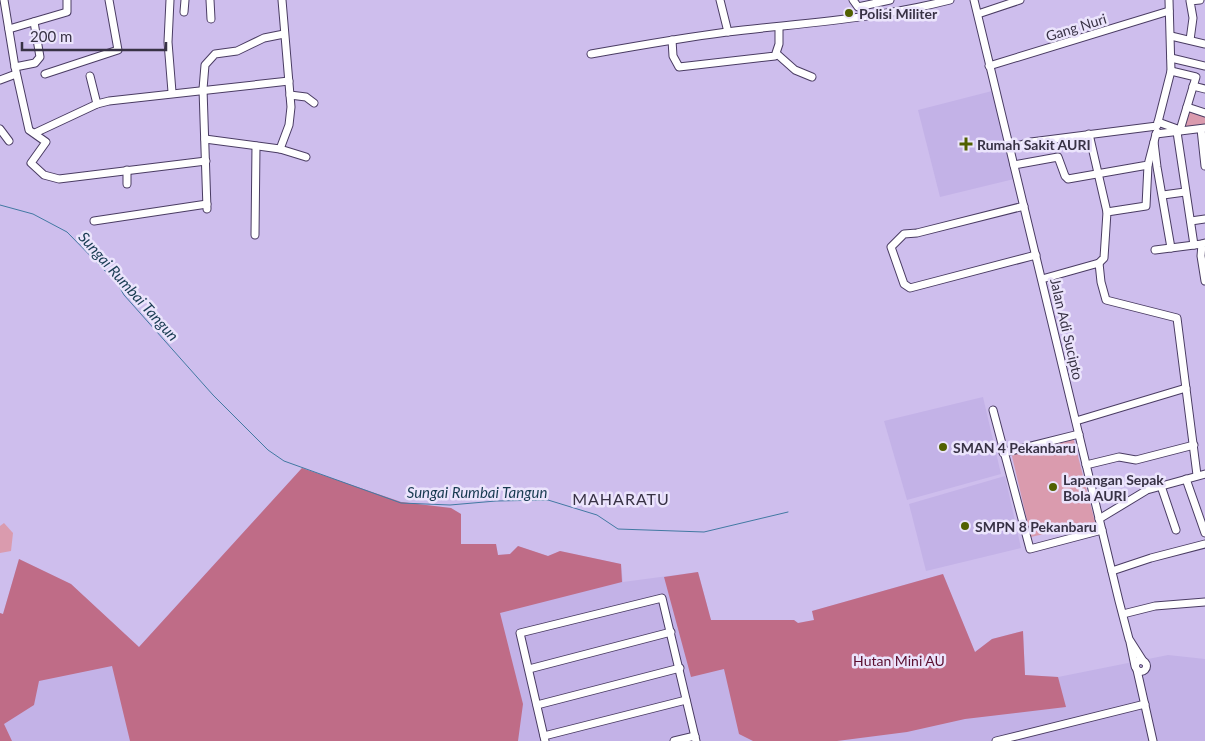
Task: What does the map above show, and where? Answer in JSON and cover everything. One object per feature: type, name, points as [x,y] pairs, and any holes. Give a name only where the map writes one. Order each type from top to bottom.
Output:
[{"type":"street","points":[[4,0],[16,71],[29,130],[47,144],[31,163],[50,178],[94,175],[206,161]]},
{"type":"street","points":[[9,29],[67,12],[67,0]]},
{"type":"street","points":[[45,74],[118,50],[108,0]]},
{"type":"street","points":[[170,0],[168,45],[172,92]]},
{"type":"street","points":[[184,12],[185,0]]},
{"type":"street","points":[[210,0],[211,19]]},
{"type":"street","points":[[280,149],[290,116],[282,0]]},
{"type":"street","points":[[720,0],[728,32]]},
{"type":"street","points":[[853,0],[858,7],[890,0]]},
{"type":"street","points":[[591,54],[728,32],[908,10],[950,0]]},
{"type":"street","name":"Jalan Adi Sucipto","points":[[974,0],[1129,639],[1146,665],[1145,669],[1136,668]]},
{"type":"street","points":[[978,14],[1020,0]]},
{"type":"street","points":[[1107,212],[1146,206],[1148,165],[1171,71],[1169,0]]},
{"type":"street","points":[[1190,40],[1193,18],[1190,0],[1200,0]]},
{"type":"street","name":"Gang Nuri","points":[[989,66],[1170,11]]},
{"type":"street","points":[[0,80],[35,63],[40,57],[34,22]]},
{"type":"street","points":[[777,54],[779,27]]},
{"type":"street","points":[[94,221],[207,206],[204,68],[215,54],[237,51],[264,38],[284,34]]},
{"type":"street","points":[[1171,36],[1205,44]]},
{"type":"street","points":[[672,40],[673,56],[679,67],[775,56],[777,54]]},
{"type":"street","points":[[777,54],[795,70],[812,77]]},
{"type":"street","points":[[1172,58],[1205,66]]},
{"type":"street","points":[[1171,71],[1196,77],[1179,131],[1185,192],[1194,245]]},
{"type":"street","points":[[90,76],[97,104]]},
{"type":"street","points":[[35,133],[97,104],[172,92],[289,81]]},
{"type":"street","points":[[1193,86],[1205,89]]},
{"type":"street","points":[[290,95],[306,97],[314,103]]},
{"type":"street","points":[[1187,106],[1205,113]]},
{"type":"street","points":[[0,128],[9,142]]},
{"type":"street","points":[[1157,128],[1179,131]]},
{"type":"street","points":[[1010,148],[1031,142],[1089,134],[1157,128],[1179,131],[1203,128],[1205,166]]},
{"type":"street","points":[[1042,279],[1099,263],[1104,258],[1107,212],[1089,134]]},
{"type":"street","points":[[205,139],[280,149],[306,157]]},
{"type":"street","points":[[1154,142],[1171,248]]},
{"type":"street","points":[[255,235],[256,146]]},
{"type":"street","points":[[1014,165],[1058,157],[1066,178],[1148,165]]},
{"type":"street","points":[[127,170],[127,184]]},
{"type":"street","points":[[1163,195],[1185,192]]},
{"type":"street","points":[[1024,206],[917,233],[904,234],[891,247],[904,284],[910,288],[1036,255]]},
{"type":"street","points":[[1191,221],[1205,219]]},
{"type":"street","points":[[1155,250],[1203,244],[1201,256],[1205,281]]},
{"type":"street","points":[[1099,263],[1106,300],[1177,318],[1197,475]]},
{"type":"street","points":[[1076,421],[1186,388]]},
{"type":"street","points":[[993,410],[1030,549],[1102,530]]},
{"type":"street","points":[[1003,453],[1079,434]]},
{"type":"street","points":[[1086,465],[1119,457],[1136,460],[1194,445]]},
{"type":"street","points":[[1099,519],[1137,495],[1161,486],[1205,474]]},
{"type":"street","points":[[1186,479],[1205,532]]},
{"type":"street","points":[[1161,486],[1176,530]]},
{"type":"street","points":[[1112,571],[1151,558],[1205,544]]},
{"type":"street","points":[[674,741],[696,738],[662,598],[524,631],[519,637],[529,669],[545,739],[686,700]]},
{"type":"street","points":[[1123,614],[1155,606],[1205,602]]},
{"type":"street","points":[[529,669],[671,632]]},
{"type":"street","points":[[1129,639],[1145,704],[1151,741]]},
{"type":"street","points":[[537,705],[680,668]]},
{"type":"street","points":[[996,741],[1145,704]]},
{"type":"shaded area","name":"Rumah Sakit AURI","points":[[992,91],[1014,179],[940,197],[918,110]]},
{"type":"shaded area","points":[[1188,109],[1205,115],[1205,126],[1186,129],[1183,125]]},
{"type":"shaded area","name":"SMAN 4 Pekanbaru","points":[[983,397],[1001,474],[907,500],[884,421]]},
{"type":"shaded area","name":"Lapangan Sepak Bola AURI","points":[[1073,437],[1095,522],[1031,537],[1011,452]]},
{"type":"shaded area","points":[[302,468],[402,502],[451,508],[461,514],[461,544],[496,544],[498,555],[510,554],[518,546],[548,556],[560,551],[621,564],[623,582],[698,572],[711,620],[794,620],[798,623],[814,620],[812,611],[943,574],[975,652],[992,639],[1023,631],[1025,675],[1058,677],[1168,655],[1205,659],[1205,741],[0,741],[0,613],[3,614],[19,559],[71,584],[139,647]]},
{"type":"shaded area","name":"SMPN 8 Pekanbaru","points":[[1005,476],[1021,548],[926,571],[909,504]]},
{"type":"shaded area","points":[[4,523],[13,533],[11,551],[0,553],[0,526]]},
{"type":"green space","points":[[302,468],[401,502],[451,508],[461,514],[461,544],[496,544],[498,555],[510,554],[518,546],[548,556],[560,551],[621,564],[622,582],[500,613],[523,704],[518,741],[130,741],[112,666],[39,681],[34,705],[4,724],[12,741],[0,741],[0,613],[3,614],[19,559],[71,584],[139,647]]},
{"type":"green space","name":"Hutan Mini AU","points":[[698,572],[711,620],[794,620],[798,623],[814,620],[812,611],[943,574],[975,652],[992,639],[1023,631],[1025,675],[1058,677],[1066,707],[965,719],[907,732],[837,741],[753,741],[739,734],[724,669],[691,677],[664,577]]},
{"type":"waterway","name":"Sungai Rumbai Tangun","points":[[0,205],[33,214],[67,232],[117,283],[124,295],[213,395],[268,450],[284,461],[401,503],[450,505],[496,501],[548,500],[597,515],[618,529],[704,532],[788,512]]},
{"type":"place","name":"Polisi Militer","points":[[849,13]]},
{"type":"place","name":"Rumah Sakit AURI","points":[[966,144]]},
{"type":"place","name":"SMAN 4 Pekanbaru","points":[[943,447]]},
{"type":"place","name":"Lapangan Sepak Bola AURI","points":[[1053,487]]},
{"type":"place","name":"SMPN 8 Pekanbaru","points":[[965,526]]},
{"type":"district","name":"MAHARATU","points":[[621,498]]}]
